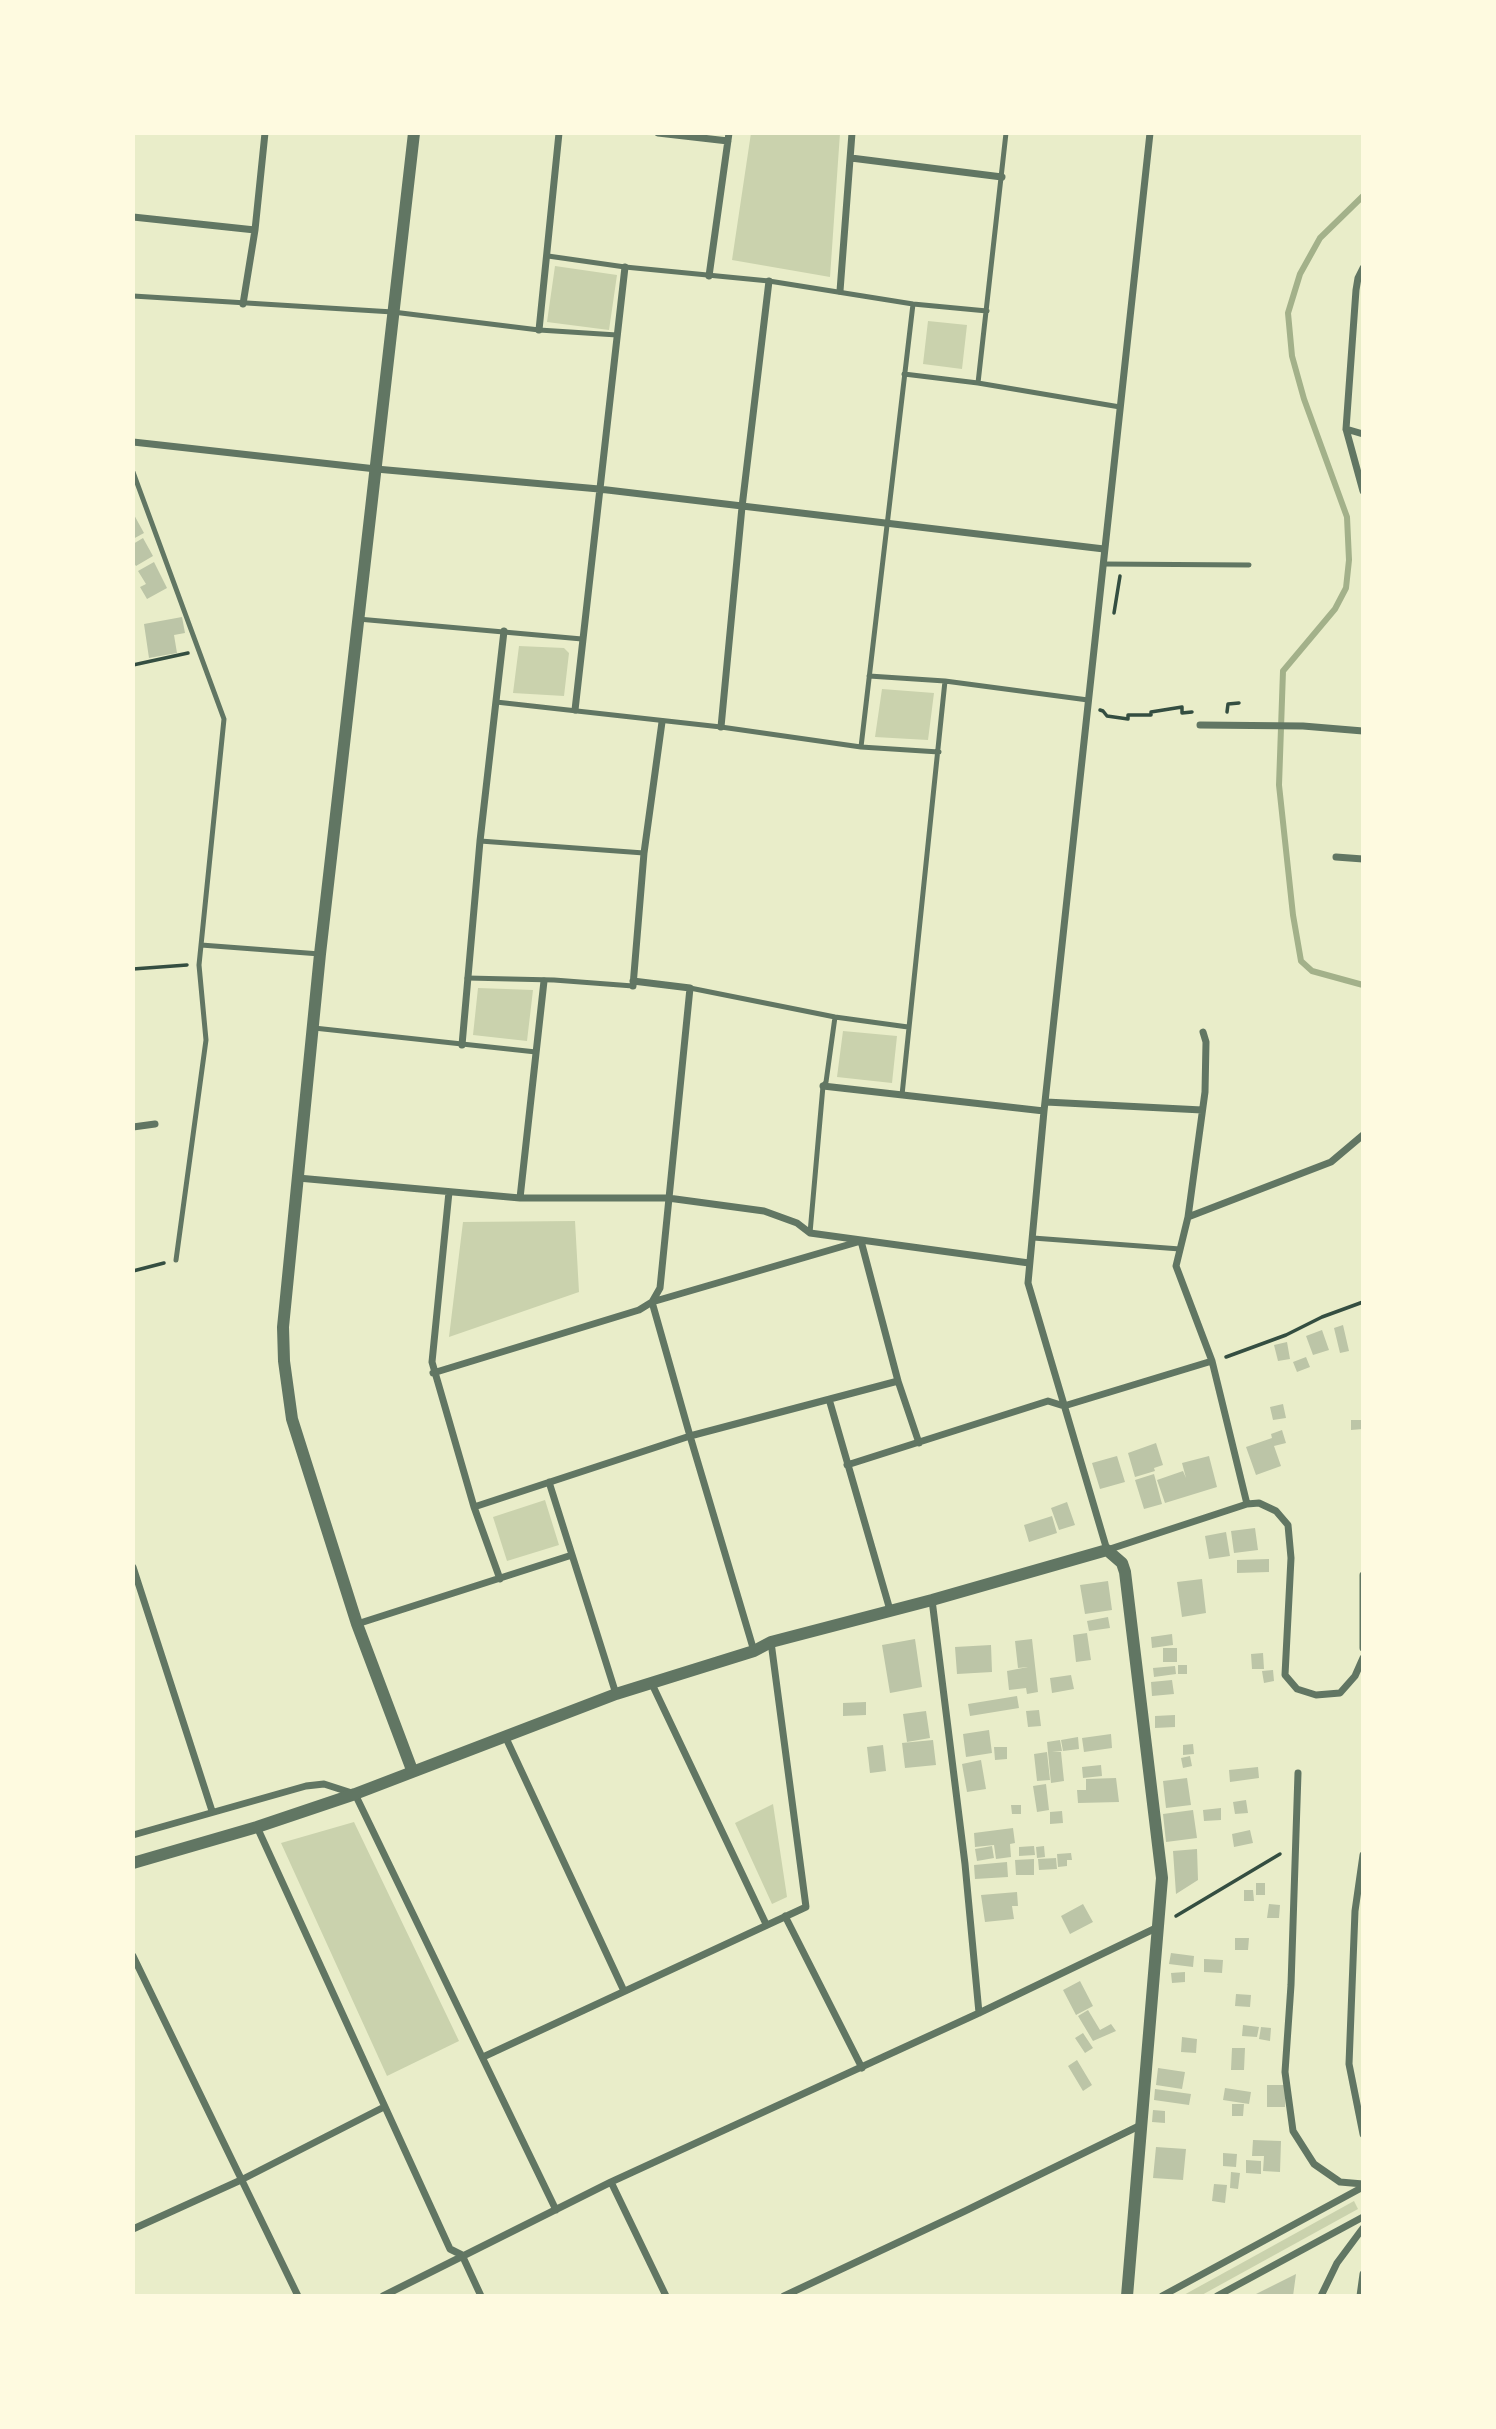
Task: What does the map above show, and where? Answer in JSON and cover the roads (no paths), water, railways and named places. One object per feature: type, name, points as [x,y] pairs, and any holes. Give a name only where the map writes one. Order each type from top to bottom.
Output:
[{"type":"street","points":[[243,304],[255,230],[265,133]]},
{"type":"street","points":[[412,1770],[357,1624],[292,1419],[284,1361],[284,1314],[320,954],[414,133]]},
{"type":"street","points":[[539,331],[559,133]]},
{"type":"street","points":[[658,133],[729,137],[709,276]]},
{"type":"street","points":[[840,291],[852,133]]},
{"type":"street","points":[[1126,2296],[1162,1878],[1125,1572],[1122,1563],[1107,1550],[1028,1283],[1044,1111],[1150,133]]},
{"type":"street","points":[[851,158],[1002,177]]},
{"type":"street","points":[[133,217],[255,230]]},
{"type":"street","points":[[575,710],[625,267]]},
{"type":"street","points":[[1363,268],[1358,278],[1360,290],[1346,429],[1363,491]]},
{"type":"street","points":[[721,727],[742,507],[769,281]]},
{"type":"street","points":[[1346,429],[1363,434]]},
{"type":"street","points":[[133,442],[376,469],[599,489],[1104,549]]},
{"type":"street","points":[[461,1045],[480,841],[504,631]]},
{"type":"street","points":[[662,722],[644,853],[633,984],[690,988],[660,1288],[652,1302],[754,1651]]},
{"type":"street","points":[[1200,725],[1303,726],[1363,732]]},
{"type":"street","points":[[1336,857],[1363,859]]},
{"type":"street","points":[[520,1198],[544,981]]},
{"type":"street","points":[[1203,1032],[1206,1042],[1205,1092],[1188,1217],[1177,1266],[1212,1361],[1247,1504]]},
{"type":"street","points":[[823,1086],[1044,1111]]},
{"type":"street","points":[[1046,1102],[1202,1110]]},
{"type":"street","points":[[133,1127],[155,1124]]},
{"type":"street","points":[[1188,1217],[1331,1162],[1363,1135]]},
{"type":"street","points":[[298,1178],[520,1198],[668,1198],[764,1211],[797,1223],[810,1233],[1029,1263]]},
{"type":"street","points":[[449,1192],[433,1373],[474,1507],[500,1579]]},
{"type":"street","points":[[433,1373],[513,1351],[639,1310],[652,1302],[861,1241]]},
{"type":"street","points":[[861,1241],[898,1381],[919,1443]]},
{"type":"street","points":[[847,1465],[1048,1401],[1064,1406],[1212,1361]]},
{"type":"street","points":[[474,1507],[690,1436],[898,1381]]},
{"type":"street","points":[[829,1399],[890,1610]]},
{"type":"street","points":[[549,1482],[615,1694]]},
{"type":"street","points":[[133,1863],[257,1827],[355,1794],[615,1694],[754,1651],[771,1642],[1107,1550],[1247,1504],[1259,1503],[1276,1511],[1287,1525],[1291,1558],[1285,1675],[1297,1689],[1316,1695],[1340,1693],[1355,1676],[1363,1658]]},
{"type":"street","points":[[357,1624],[572,1555]]},
{"type":"street","points":[[133,1567],[212,1811]]},
{"type":"street","points":[[1363,1575],[1363,1648]]},
{"type":"street","points":[[932,1600],[965,1864],[979,2013]]},
{"type":"street","points":[[483,2057],[806,1907],[771,1642]]},
{"type":"street","points":[[651,1682],[765,1924]]},
{"type":"street","points":[[505,1736],[624,1992]]},
{"type":"street","points":[[1298,1773],[1291,1985],[1285,2072],[1293,2131],[1314,2164],[1340,2182],[1363,2186]]},
{"type":"street","points":[[133,1835],[306,1786],[324,1784],[355,1794],[556,2210]]},
{"type":"street","points":[[257,1827],[450,2249],[462,2255],[481,2296]]},
{"type":"street","points":[[1363,1855],[1355,1912],[1349,2064],[1363,2134]]},
{"type":"street","points":[[785,1916],[862,2068]]},
{"type":"street","points":[[383,2296],[611,2182],[862,2068],[1159,1926]]},
{"type":"street","points":[[133,1956],[298,2296]]},
{"type":"street","points":[[1353,1967],[1363,1969]]},
{"type":"street","points":[[133,2229],[241,2180],[384,2107]]},
{"type":"street","points":[[784,2296],[1141,2125]]},
{"type":"street","points":[[611,2182],[666,2296]]},
{"type":"street","points":[[1162,2296],[1363,2186]]},
{"type":"street","points":[[1217,2296],[1363,2217]]},
{"type":"street","points":[[1321,2296],[1337,2263],[1363,2228]]},
{"type":"street","points":[[1360,2296],[1363,2274]]},
{"type":"lane","points":[[978,383],[1006,133]]},
{"type":"lane","points":[[548,256],[625,267],[769,281],[913,304],[987,312]]},
{"type":"lane","points":[[133,296],[393,312],[539,331],[617,335]]},
{"type":"lane","points":[[861,747],[913,304]]},
{"type":"lane","points":[[904,374],[978,383],[1120,407]]},
{"type":"lane","points":[[133,472],[201,650],[224,719],[199,965],[206,1040],[176,1261]]},
{"type":"lane","points":[[1103,564],[1249,565]]},
{"type":"lane","points":[[358,618],[582,639]]},
{"type":"lane","points":[[869,676],[945,681],[1088,700]]},
{"type":"lane","points":[[902,1095],[945,681]]},
{"type":"lane","points":[[496,702],[721,727],[861,747],[939,752]]},
{"type":"lane","points":[[480,841],[644,853]]},
{"type":"lane","points":[[201,945],[320,954]]},
{"type":"lane","points":[[467,978],[633,984]]},
{"type":"lane","points":[[690,988],[835,1017],[908,1027]]},
{"type":"lane","points":[[810,1233],[823,1086],[826,1082],[835,1017]]},
{"type":"lane","points":[[314,1028],[536,1052]]},
{"type":"lane","points":[[1033,1238],[1180,1249]]},
{"type":"waterway","points":[[1363,196],[1320,238],[1300,274],[1288,313],[1292,356],[1304,399],[1347,517],[1349,560],[1346,588],[1335,609],[1283,671],[1279,785],[1293,915],[1301,961],[1312,971],[1363,985]]}]
